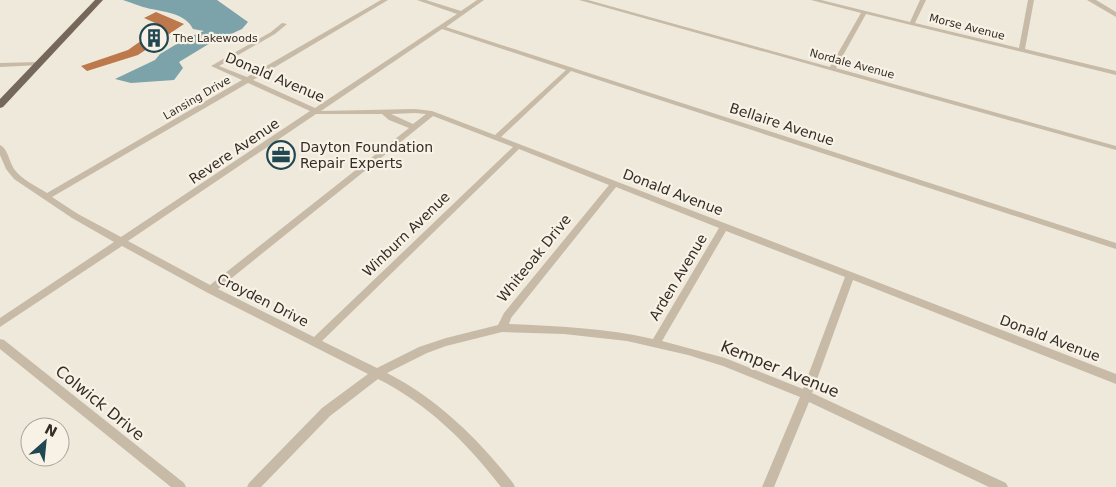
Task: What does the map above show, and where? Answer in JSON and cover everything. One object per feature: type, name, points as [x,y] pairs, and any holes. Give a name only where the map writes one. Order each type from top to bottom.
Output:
[{"type":"main road","points":[[0,105],[99,0]]},
{"type":"street","name":"Lansing Drive","points":[[46,197],[385,0]]},
{"type":"street","points":[[420,0],[461,13]]},
{"type":"street","name":"Revere Avenue","points":[[0,323],[481,0]]},
{"type":"street","name":"Nordale Avenue","points":[[582,0],[1116,148]]},
{"type":"street","name":"Morse Avenue","points":[[814,0],[1116,73]]},
{"type":"street","points":[[912,24],[922,0]]},
{"type":"street","points":[[1022,50],[1031,0]]},
{"type":"street","points":[[1092,0],[1116,15]]},
{"type":"street","points":[[832,69],[864,12]]},
{"type":"street","name":"Donald Avenue","points":[[284,24],[273,33],[214,66],[318,113],[415,111],[432,113],[1116,379]]},
{"type":"street","name":"Bellaire Avenue","points":[[441,27],[1116,246]]},
{"type":"street","points":[[0,65],[39,64]]},
{"type":"street","points":[[496,137],[570,69]]},
{"type":"street","points":[[384,112],[392,118],[414,127]]},
{"type":"street","points":[[211,290],[432,113]]},
{"type":"street","name":"Winburn Avenue","points":[[315,342],[518,146]]},
{"type":"street","name":"Croyden Drive","points":[[0,147],[14,173],[46,197],[122,242],[211,290],[402,386],[454,425],[485,455],[509,487]]},
{"type":"street","name":"Whiteoak Drive","points":[[502,328],[507,316],[614,184]]},
{"type":"street","name":"Arden Avenue","points":[[656,343],[724,226]]},
{"type":"street","points":[[768,487],[788,443],[850,275]]},
{"type":"street","points":[[253,487],[326,412],[376,374],[431,348],[502,328]]},
{"type":"street","name":"Kemper Avenue","points":[[502,328],[564,330],[656,343],[725,362],[806,395],[1002,487]]},
{"type":"street","name":"Colwick Drive","points":[[0,343],[180,487]]},
{"type":"water","points":[[123,0],[217,0],[248,22],[242,29],[207,45],[179,62],[183,68],[174,80],[131,83],[115,79],[155,60],[160,54],[185,39],[204,31],[193,29],[189,23],[178,15]]},
{"type":"building","name":"The Lakewoods","points":[[156,12],[184,24],[138,55],[87,71],[81,66],[128,50],[162,26],[144,18]]},
{"type":"place","name":"The Lakewoods","points":[[154,38]]},
{"type":"place","name":"Dayton Foundation Repair Experts","points":[[281,155]]}]
